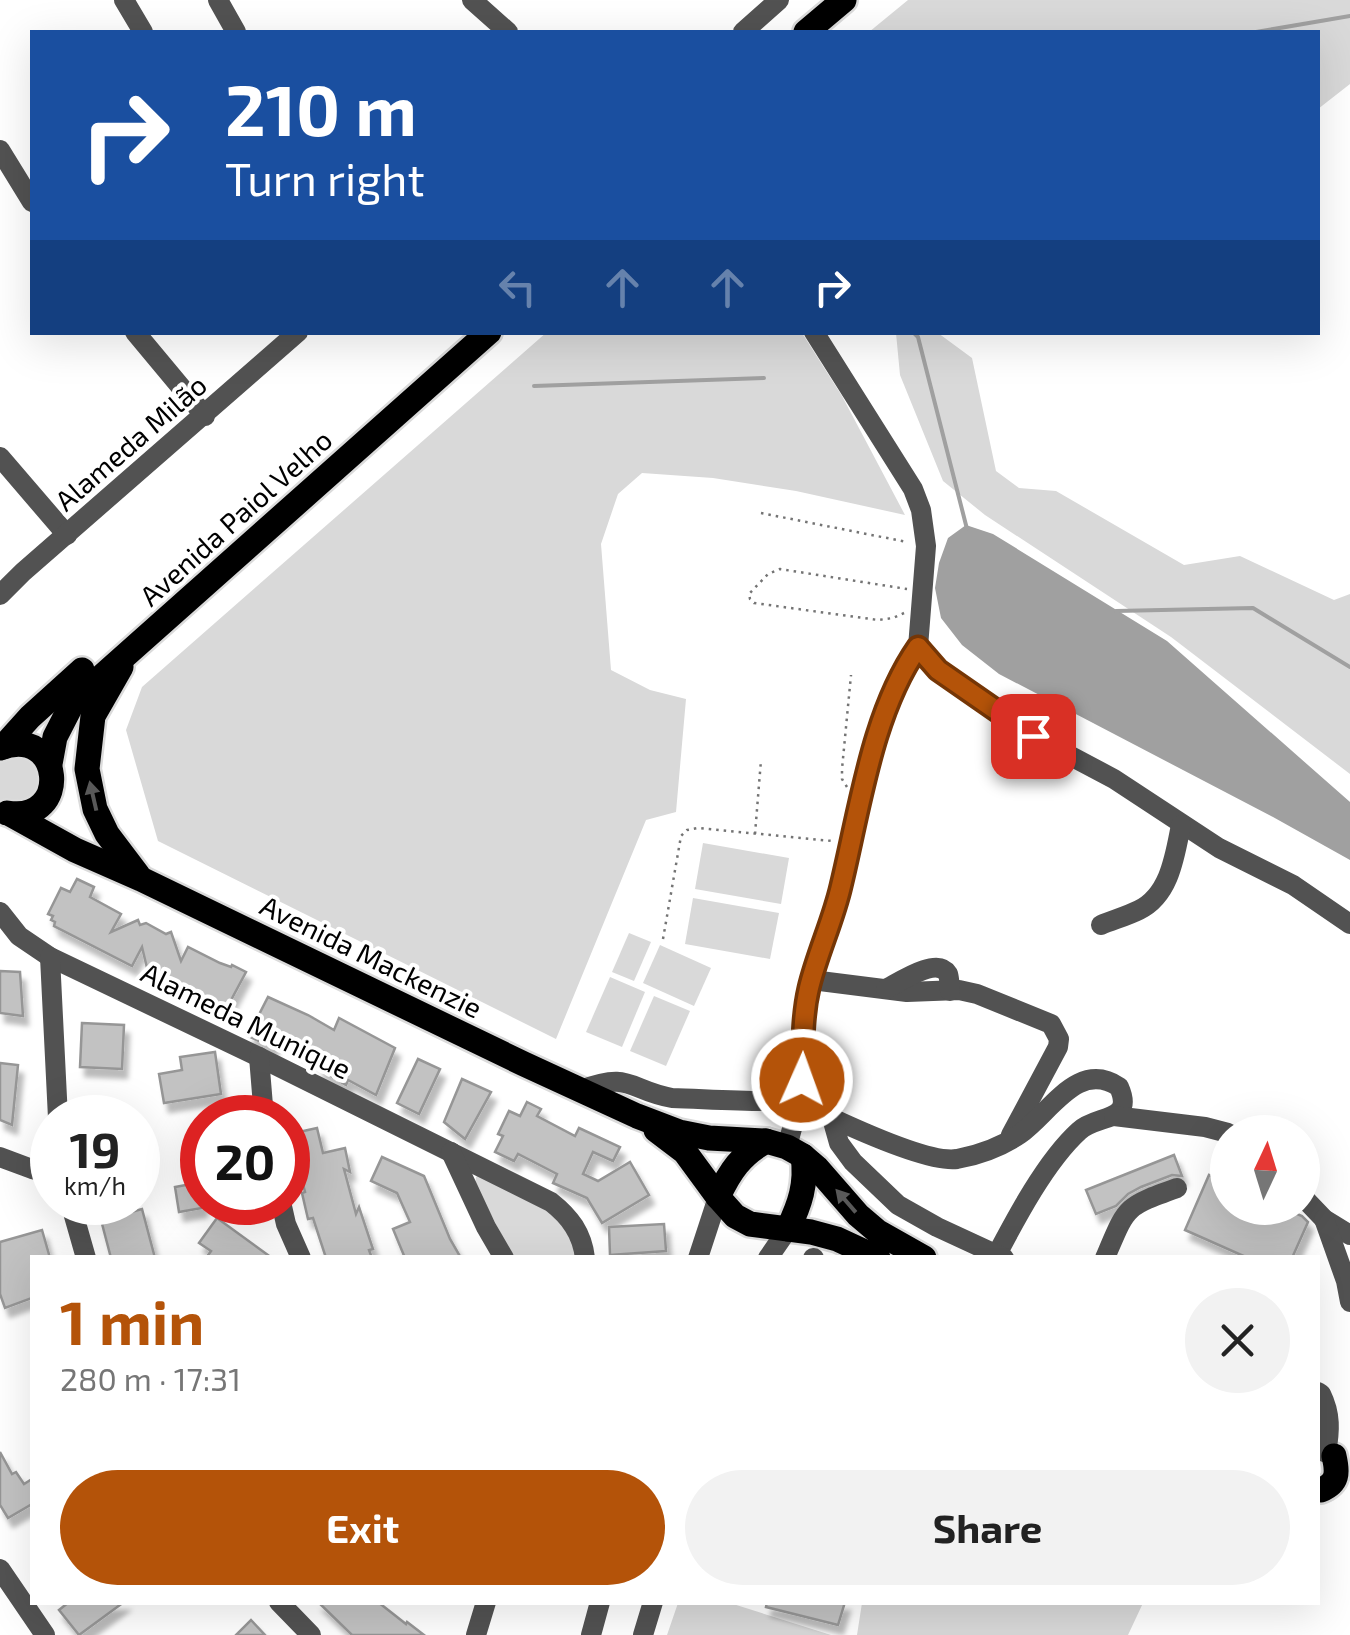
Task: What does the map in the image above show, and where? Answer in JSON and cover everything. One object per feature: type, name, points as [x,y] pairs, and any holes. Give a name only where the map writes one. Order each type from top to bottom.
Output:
[{"type":"main road","points":[[808,30],[844,0]]},
{"type":"main road","points":[[830,30],[866,0]]},
{"type":"main road","name":"Avenida Paiol Velho","points":[[1,747],[96,658],[462,335]]},
{"type":"main road","name":"Avenida Paiol Velho","points":[[49,796],[55,737],[73,702],[486,335]]},
{"type":"main road","points":[[129,652],[93,716],[87,770],[95,809],[107,834],[141,879]]},
{"type":"main road","points":[[1,747],[26,744],[50,764]]},
{"type":"main road","points":[[6,812],[33,811],[49,796],[75,850]]},
{"type":"main road","name":"Avenida Mackenzie","points":[[6,812],[75,850],[640,1118],[679,1132],[785,1148]]},
{"type":"main road","name":"Avenida Mackenzie","points":[[640,1118],[684,1152],[735,1216],[750,1224],[837,1239],[866,1255]]},
{"type":"main road","points":[[785,1148],[806,1172],[803,1194],[788,1229]]},
{"type":"main road","points":[[718,1197],[737,1162],[748,1151],[785,1148],[830,1182],[878,1232],[919,1255]]},
{"type":"main road","points":[[1320,1490],[1331,1486],[1336,1478],[1332,1455]]},
{"type":"main road","points":[[1320,1490],[1350,1494]]},
{"type":"street","points":[[124,0],[142,30]]},
{"type":"street","points":[[218,0],[235,30]]},
{"type":"street","points":[[472,0],[506,30]]},
{"type":"street","points":[[745,30],[779,0]]},
{"type":"street","points":[[0,150],[30,199]]},
{"type":"street","points":[[138,335],[205,416]]},
{"type":"street","name":"Alameda Milão","points":[[0,595],[295,335]]},
{"type":"street","points":[[785,1148],[800,1099],[805,1012],[812,980],[839,896],[892,692],[918,647],[926,546],[925,527],[913,489],[816,335]]},
{"type":"street","points":[[0,457],[67,535]]},
{"type":"street","points":[[918,647],[938,670],[1017,725],[1114,779],[1219,848],[1293,885],[1350,924]]},
{"type":"street","points":[[1100,925],[1143,909],[1160,892],[1174,861],[1181,825]]},
{"type":"street","name":"Alameda Munique","points":[[0,912],[10,933],[50,957],[551,1202],[567,1214],[581,1238],[584,1255]]},
{"type":"street","points":[[50,957],[57,1095]]},
{"type":"street","points":[[812,980],[907,992],[976,994],[1051,1024],[1057,1032],[1058,1047],[1007,1142]]},
{"type":"street","points":[[259,1056],[262,1095]]},
{"type":"street","points":[[581,1090],[615,1080],[672,1098],[800,1099],[832,1118],[934,1157],[952,1160],[1007,1142],[1088,1078],[1099,1078],[1119,1087],[1124,1098],[1122,1108],[1114,1116]]},
{"type":"street","points":[[999,1255],[1050,1164],[1081,1129],[1114,1116],[1210,1128]]},
{"type":"street","points":[[832,1118],[839,1143],[853,1162],[898,1205],[996,1255]]},
{"type":"street","points":[[452,1152],[502,1255]]},
{"type":"street","points":[[0,1157],[30,1168]]},
{"type":"street","points":[[1106,1255],[1124,1214],[1138,1202],[1178,1188]]},
{"type":"street","points":[[699,1255],[718,1197]]},
{"type":"street","points":[[1320,1216],[1350,1235]]},
{"type":"street","points":[[1324,1220],[1350,1302]]},
{"type":"street","points":[[77,1225],[85,1255]]},
{"type":"street","points":[[286,1225],[299,1255]]},
{"type":"street","points":[[770,1255],[788,1229]]},
{"type":"street","points":[[1320,1393],[1328,1410],[1332,1455]]},
{"type":"street","points":[[0,1569],[28,1600]]},
{"type":"street","points":[[30,1605],[45,1635]]},
{"type":"street","points":[[283,1605],[310,1635]]},
{"type":"street","points":[[476,1635],[485,1605]]},
{"type":"street","points":[[591,1635],[599,1605]]},
{"type":"street","points":[[644,1635],[652,1605]]},
{"type":"path","points":[[761,512],[926,546]]},
{"type":"path","points":[[780,569],[923,598],[893,618],[878,620],[754,603],[749,594],[768,574],[780,569]]},
{"type":"path","points":[[851,675],[842,778],[850,792],[862,801]]},
{"type":"path","points":[[755,834],[761,760]]},
{"type":"path","points":[[663,938],[681,836],[687,830],[851,843]]},
{"type":"shaded area","points":[[908,0],[1350,0],[1350,84],[1320,107],[1320,30],[871,30]]},
{"type":"shaded area","points":[[544,335],[803,335],[842,396],[905,515],[713,478],[642,473],[618,494],[601,544],[611,670],[650,690],[686,699],[676,812],[646,820],[556,1039],[158,841],[126,730],[142,687]]},
{"type":"shaded area","points":[[896,335],[941,335],[972,358],[996,471],[1019,488],[1056,491],[1184,565],[1240,556],[1334,600],[1350,594],[1350,774],[1171,637],[985,515],[943,481],[900,375]]},
{"type":"shaded area","points":[[966,525],[993,534],[1167,641],[1350,802],[1350,860],[999,674],[962,645],[941,618],[935,588],[948,538]]},
{"type":"shaded area","points":[[6,751],[41,761],[42,796],[7,807],[0,802],[0,754]]},
{"type":"shaded area","points":[[703,843],[789,858],[781,904],[695,889]]},
{"type":"shaded area","points":[[693,898],[779,913],[770,959],[685,944]]},
{"type":"shaded area","points":[[629,933],[651,942],[634,981],[612,972]]},
{"type":"shaded area","points":[[660,945],[711,968],[694,1006],[643,983]]},
{"type":"shaded area","points":[[610,977],[645,992],[622,1047],[586,1032]]},
{"type":"shaded area","points":[[654,996],[690,1011],[666,1066],[630,1051]]},
{"type":"shaded area","points":[[481,1173],[562,1216],[578,1255],[512,1255],[475,1184]]},
{"type":"shaded area","points":[[677,1605],[736,1605],[831,1635],[667,1635]]},
{"type":"shaded area","points":[[862,1605],[1142,1605],[1128,1635],[857,1635]]},
{"type":"building","points":[[77,879],[94,887],[90,897],[121,914],[111,932],[138,920],[140,925],[146,923],[166,934],[171,932],[181,961],[188,947],[246,972],[230,1002],[217,1003],[157,979],[152,971],[148,972],[142,947],[132,966],[54,926],[53,916],[48,914],[61,888],[70,892]]},
{"type":"building","points":[[0,971],[20,972],[23,1016],[0,1013]]},
{"type":"building","points":[[268,997],[334,1030],[339,1018],[395,1048],[376,1095],[348,1080],[346,1085],[337,1080],[318,1068],[320,1063],[277,1037],[272,1047],[248,1036]]},
{"type":"building","points":[[82,1023],[124,1025],[122,1069],[80,1067]]},
{"type":"building","points":[[215,1052],[221,1094],[180,1095],[180,1100],[164,1103],[159,1074],[182,1070],[180,1057]]},
{"type":"building","points":[[418,1059],[440,1069],[419,1114],[397,1103]]},
{"type":"building","points":[[0,1063],[18,1065],[12,1125],[0,1120]]},
{"type":"building","points":[[462,1079],[491,1092],[465,1139],[444,1122]]},
{"type":"building","points":[[527,1102],[541,1109],[537,1116],[575,1136],[579,1128],[620,1147],[613,1161],[593,1152],[583,1174],[598,1181],[630,1162],[649,1195],[602,1223],[587,1198],[553,1183],[557,1174],[518,1154],[514,1161],[495,1152],[509,1111],[520,1116]]},
{"type":"building","points":[[317,1128],[323,1153],[345,1148],[350,1172],[344,1169],[356,1214],[359,1207],[373,1249],[369,1250],[371,1255],[325,1255],[313,1218],[310,1219],[310,1130]]},
{"type":"building","points":[[1174,1155],[1182,1176],[1172,1175],[1141,1187],[1116,1206],[1096,1214],[1086,1190]]},
{"type":"building","points":[[382,1157],[424,1176],[459,1255],[404,1255],[393,1229],[410,1222],[397,1193],[371,1181]]},
{"type":"building","points":[[1209,1175],[1210,1225],[1307,1225],[1293,1255],[1241,1255],[1185,1230]]},
{"type":"building","points":[[180,1186],[180,1212],[179,1212],[175,1187]]},
{"type":"building","points":[[664,1224],[666,1251],[610,1255],[609,1227]]},
{"type":"building","points":[[102,1225],[146,1225],[154,1255],[110,1255]]},
{"type":"building","points":[[212,1225],[227,1225],[268,1255],[208,1255],[211,1251],[199,1243]]},
{"type":"building","points":[[42,1230],[49,1255],[30,1255],[30,1299],[5,1308],[0,1294],[0,1242]]},
{"type":"building","points":[[0,1452],[12,1474],[16,1472],[24,1484],[30,1480],[30,1505],[8,1518],[0,1505]]},
{"type":"building","points":[[65,1605],[120,1605],[79,1635],[59,1610]]},
{"type":"building","points":[[321,1605],[382,1605],[424,1635],[352,1635]]},
{"type":"building","points":[[766,1605],[844,1605],[838,1625]]},
{"type":"building","points":[[251,1620],[265,1635],[236,1635]]},
{"type":"waterway","points":[[1268,30],[1350,16]]},
{"type":"waterway","points":[[916,335],[967,529]]},
{"type":"waterway","points":[[534,386],[764,378]]},
{"type":"waterway","points":[[1116,611],[1253,608],[1350,667]]},
{"type":"route","points":[[802,1080],[809,990],[839,896],[892,692],[918,647],[938,670],[1033,736]]}]
